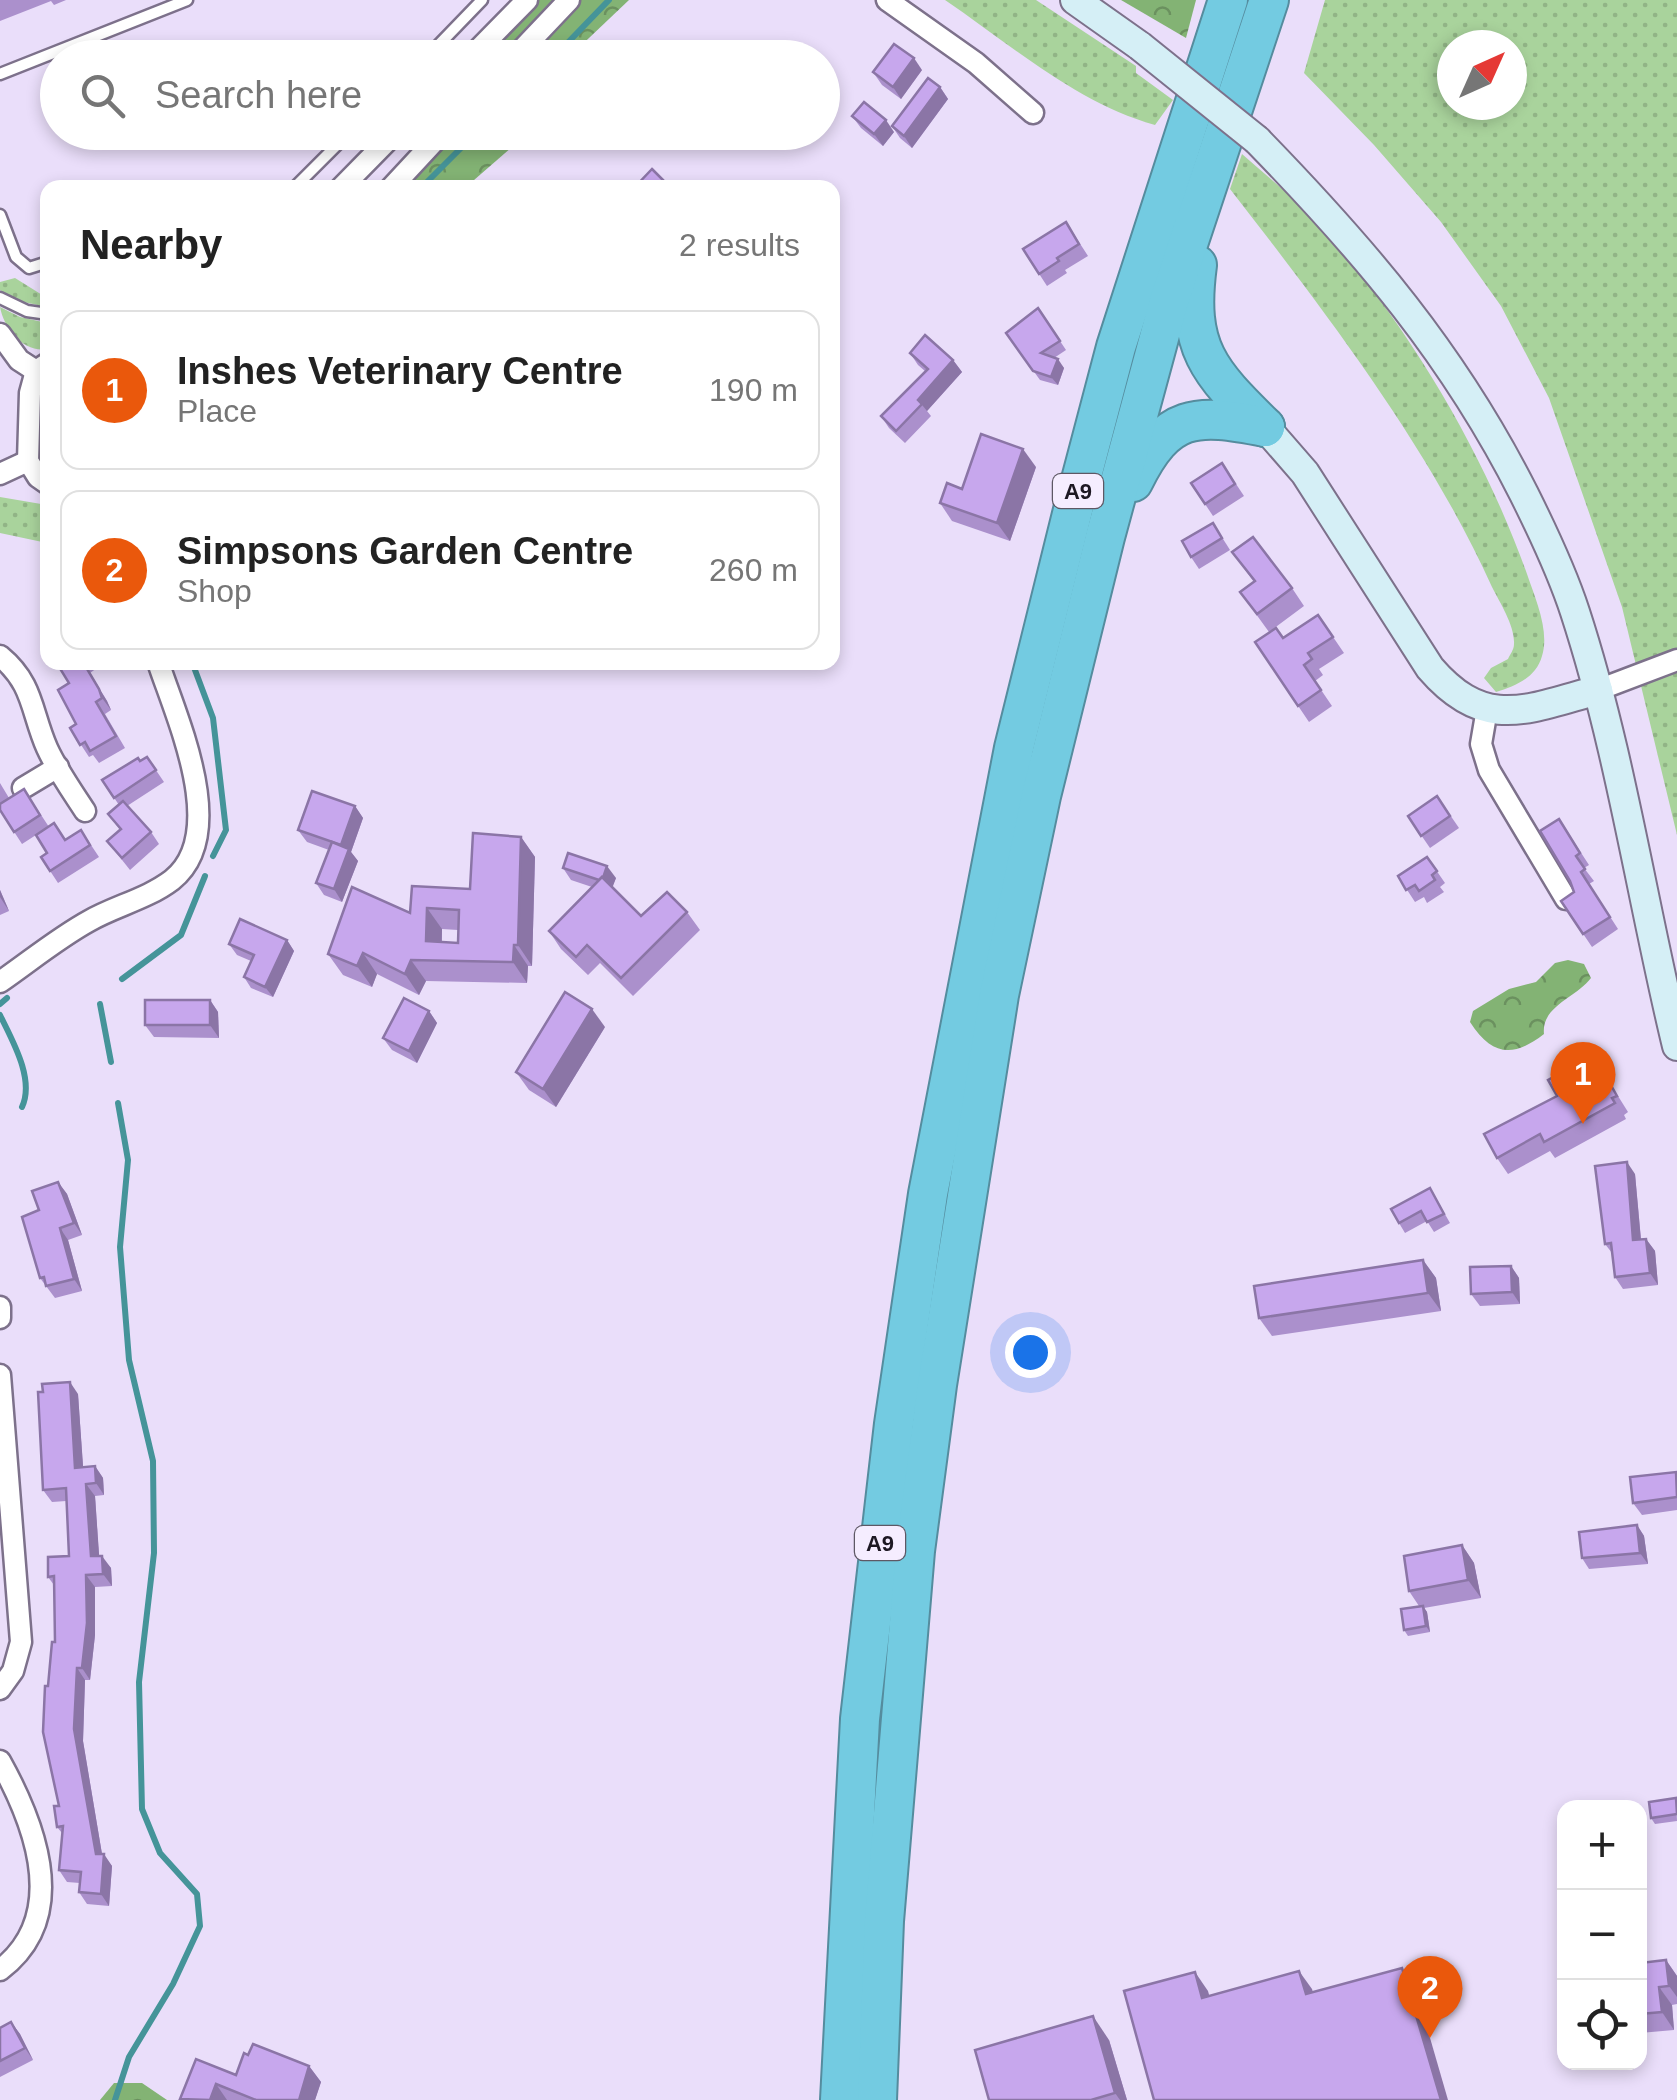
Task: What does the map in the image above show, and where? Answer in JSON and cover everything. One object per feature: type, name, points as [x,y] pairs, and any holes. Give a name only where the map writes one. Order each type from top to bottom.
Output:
[{"type":"highway","name":"A9","points":[[840,2100],[860,1719],[894,1424],[935,1157],[1014,748],[1073,510],[1121,330],[1228,0]]},
{"type":"highway","name":"A9","points":[[877,2100],[884,1921],[915,1551],[998,995],[1041,796],[1169,300],[1269,0]]},
{"type":"highway","name":"A9","points":[[1209,175],[1194,284],[1193,314],[1198,342],[1212,371],[1265,427]]},
{"type":"highway","name":"A9","points":[[1105,538],[1143,462],[1173,428],[1209,418],[1265,427]]},
{"type":"main road","points":[[1075,0],[1140,46],[1257,140],[1394,289],[1492,432],[1552,553],[1574,608],[1598,690],[1677,1046]]},
{"type":"main road","points":[[1265,427],[1305,472],[1430,668],[1466,702],[1486,709],[1511,710],[1598,690]]},
{"type":"street","points":[[488,40],[527,0]]},
{"type":"street","points":[[531,40],[569,0]]},
{"type":"street","points":[[887,0],[976,63],[1034,113]]},
{"type":"street","points":[[349,180],[378,150]]},
{"type":"street","points":[[398,180],[426,150]]},
{"type":"street","points":[[0,334],[18,360],[40,366]]},
{"type":"street","points":[[40,371],[30,393],[28,461],[40,478]]},
{"type":"street","points":[[0,474],[28,461]]},
{"type":"street","points":[[0,656],[21,677],[48,751],[85,811]]},
{"type":"street","points":[[1598,690],[1677,660]]},
{"type":"street","points":[[0,982],[89,920],[174,879],[192,855],[198,828],[198,800],[189,756],[161,670]]},
{"type":"street","points":[[1486,709],[1481,744],[1489,770],[1566,899]]},
{"type":"street","points":[[23,788],[58,767]]},
{"type":"street","points":[[0,1307],[0,1318]]},
{"type":"street","points":[[0,1375],[21,1642],[12,1672],[0,1689]]},
{"type":"street","points":[[0,1761],[24,1804],[36,1837],[42,1872],[34,1926],[22,1949],[0,1970]]},
{"type":"lane","points":[[86,40],[187,0]]},
{"type":"lane","points":[[443,40],[482,0]]},
{"type":"lane","points":[[0,74],[40,58]]},
{"type":"lane","points":[[302,180],[332,150]]},
{"type":"lane","points":[[0,215],[19,262],[29,268],[40,265]]},
{"type":"lane","points":[[0,298],[40,313]]},
{"type":"green space","points":[[535,0],[629,0],[587,40],[497,40]]},
{"type":"green space","points":[[945,0],[1036,0],[1136,66],[1136,73],[1173,100],[1155,125],[1099,103],[1046,72]]},
{"type":"green space","points":[[1121,0],[1196,0],[1186,38]]},
{"type":"green space","points":[[1325,0],[1677,0],[1677,835],[1622,607],[1549,398],[1501,306],[1441,222],[1304,73]]},
{"type":"green space","points":[[418,150],[509,150],[474,180],[390,180]]},
{"type":"green space","points":[[1242,154],[1337,244],[1421,360],[1469,443],[1510,529],[1543,625],[1544,646],[1539,664],[1517,684],[1496,692],[1484,678],[1491,668],[1508,659],[1514,637],[1438,483],[1338,331],[1230,189]]},
{"type":"green space","points":[[15,278],[40,294],[40,306],[19,301],[0,290],[0,282]]},
{"type":"green space","points":[[0,307],[40,321],[40,349],[16,338]]},
{"type":"green space","points":[[0,497],[40,504],[40,542],[0,533]]},
{"type":"green space","points":[[1568,960],[1584,964],[1591,978],[1554,1009],[1544,1034],[1533,1042],[1504,1050],[1486,1042],[1470,1022],[1473,1011],[1509,989],[1536,982],[1555,963]]},
{"type":"green space","points":[[114,2083],[142,2083],[167,2100],[100,2100]]},
{"type":"building","points":[[894,44],[914,58],[893,87],[873,72]]},
{"type":"building","points":[[928,78],[940,87],[904,136],[892,126]]},
{"type":"building","points":[[864,102],[886,120],[874,134],[852,116]]},
{"type":"building","points":[[652,169],[663,180],[642,180]]},
{"type":"building","points":[[1066,222],[1079,244],[1039,274],[1023,249]]},
{"type":"building","points":[[1038,308],[1060,341],[1041,353],[1058,359],[1051,377],[1033,371],[1006,333]]},
{"type":"building","points":[[925,335],[953,360],[918,400],[922,404],[896,431],[881,416],[928,369],[910,353]]},
{"type":"building","points":[[981,434],[1023,449],[997,523],[940,503],[947,483],[962,489]]},
{"type":"building","points":[[1222,463],[1235,484],[1205,504],[1191,483]]},
{"type":"building","points":[[1213,523],[1222,538],[1191,557],[1182,541]]},
{"type":"building","points":[[1253,537],[1292,588],[1257,614],[1240,592],[1255,581],[1232,552]]},
{"type":"building","points":[[1318,615],[1333,637],[1308,653],[1312,659],[1304,665],[1321,690],[1298,706],[1255,642],[1276,628],[1283,638]]},
{"type":"building","points":[[61,670],[88,670],[102,698],[96,702],[116,736],[90,751],[85,742],[80,745],[70,728],[76,724],[58,690],[69,683]]},
{"type":"building","points":[[147,757],[156,770],[114,798],[102,780],[138,758],[140,761]]},
{"type":"building","points":[[24,789],[40,815],[14,832],[0,804]]},
{"type":"building","points":[[312,791],[355,806],[341,845],[298,830]]},
{"type":"building","points":[[1437,796],[1450,816],[1421,836],[1408,816]]},
{"type":"building","points":[[123,801],[151,832],[122,858],[107,841],[121,829],[108,814]]},
{"type":"building","points":[[1559,819],[1580,853],[1576,856],[1585,869],[1581,872],[1610,917],[1583,934],[1561,901],[1574,892],[1570,881],[1540,831]]},
{"type":"building","points":[[54,823],[65,840],[81,830],[90,845],[50,871],[41,857],[47,853],[36,835]]},
{"type":"building","points":[[473,833],[521,837],[518,945],[514,945],[513,962],[411,960],[405,974],[363,953],[357,966],[328,954],[352,887],[410,913],[412,886],[470,889]],"holes":[[[427,908],[459,910],[458,943],[426,941]]]},
{"type":"building","points":[[332,842],[349,849],[334,889],[316,883]]},
{"type":"building","points":[[568,853],[607,866],[603,878],[563,868]]},
{"type":"building","points":[[1427,857],[1437,871],[1432,875],[1435,880],[1419,891],[1415,885],[1406,890],[1398,876]]},
{"type":"building","points":[[602,877],[641,916],[667,892],[687,912],[621,978],[587,945],[576,957],[549,931]]},
{"type":"building","points":[[240,919],[287,940],[265,987],[244,977],[254,955],[229,944]]},
{"type":"building","points":[[565,992],[592,1009],[543,1089],[516,1072]]},
{"type":"building","points":[[404,998],[429,1011],[409,1051],[383,1038]]},
{"type":"building","points":[[145,1000],[210,1000],[210,1025],[145,1025]]},
{"type":"building","points":[[1572,1067],[1578,1079],[1595,1070],[1604,1082],[1608,1080],[1617,1096],[1612,1098],[1615,1103],[1544,1142],[1540,1134],[1497,1158],[1484,1134],[1557,1096],[1548,1080]]},
{"type":"building","points":[[1627,1162],[1633,1240],[1646,1239],[1650,1273],[1615,1277],[1611,1243],[1605,1244],[1595,1166]]},
{"type":"building","points":[[58,1182],[74,1223],[60,1228],[74,1279],[46,1286],[44,1277],[40,1278],[22,1217],[39,1210],[32,1191]]},
{"type":"building","points":[[1430,1188],[1444,1214],[1427,1222],[1421,1211],[1399,1223],[1391,1209]]},
{"type":"building","points":[[1423,1260],[1428,1293],[1259,1318],[1254,1286]]},
{"type":"building","points":[[1511,1266],[1512,1292],[1471,1294],[1470,1267]]},
{"type":"building","points":[[70,1382],[75,1468],[95,1466],[96,1483],[86,1484],[91,1556],[102,1556],[103,1574],[86,1575],[87,1623],[82,1668],[77,1668],[74,1729],[96,1854],[104,1854],[101,1894],[79,1892],[81,1872],[59,1870],[63,1826],[57,1827],[54,1806],[59,1806],[43,1732],[45,1686],[55,1642],[54,1576],[48,1577],[48,1557],[69,1556],[66,1488],[43,1490],[38,1392],[43,1392],[42,1384]]},
{"type":"building","points":[[1676,1472],[1677,1497],[1633,1503],[1630,1477]]},
{"type":"building","points":[[1637,1525],[1640,1553],[1582,1558],[1579,1532]]},
{"type":"building","points":[[1462,1545],[1468,1580],[1409,1591],[1404,1556]]},
{"type":"building","points":[[1423,1606],[1426,1626],[1404,1630],[1401,1609]]},
{"type":"building","points":[[1676,1798],[1677,1814],[1651,1818],[1649,1802]]},
{"type":"building","points":[[1666,1960],[1669,1986],[1659,1987],[1662,2012],[1647,2013],[1647,1962]]},
{"type":"building","points":[[1402,1968],[1441,2100],[1154,2100],[1124,1991],[1195,1972],[1202,1998],[1299,1971],[1306,1994]]},
{"type":"building","points":[[1093,2016],[1115,2093],[1091,2100],[989,2100],[975,2050]]},
{"type":"building","points":[[11,2022],[25,2048],[0,2061],[0,2028]]},
{"type":"building","points":[[253,2044],[309,2066],[299,2100],[256,2100],[216,2084],[210,2100],[180,2099],[196,2059],[236,2075],[244,2053],[248,2055]]},
{"type":"waterway","points":[[570,40],[609,0]]},
{"type":"waterway","points":[[429,180],[459,150]]},
{"type":"waterway","points":[[195,670],[213,718],[226,830],[213,856]]},
{"type":"waterway","points":[[122,979],[181,935],[205,876]]},
{"type":"waterway","points":[[0,1004],[7,998]]},
{"type":"waterway","points":[[100,1004],[111,1062]]},
{"type":"waterway","points":[[0,1015],[24,1072],[22,1107]]},
{"type":"waterway","points":[[115,2100],[129,2057],[173,1984],[200,1926],[197,1894],[160,1853],[142,1809],[139,1682],[154,1553],[153,1461],[129,1360],[120,1247],[128,1160],[118,1103]]},
{"type":"place","name":"Inshes Veterinary Centre","points":[[1583,1124]]},
{"type":"place","name":"Simpsons Garden Centre","points":[[1430,2038]]}]
